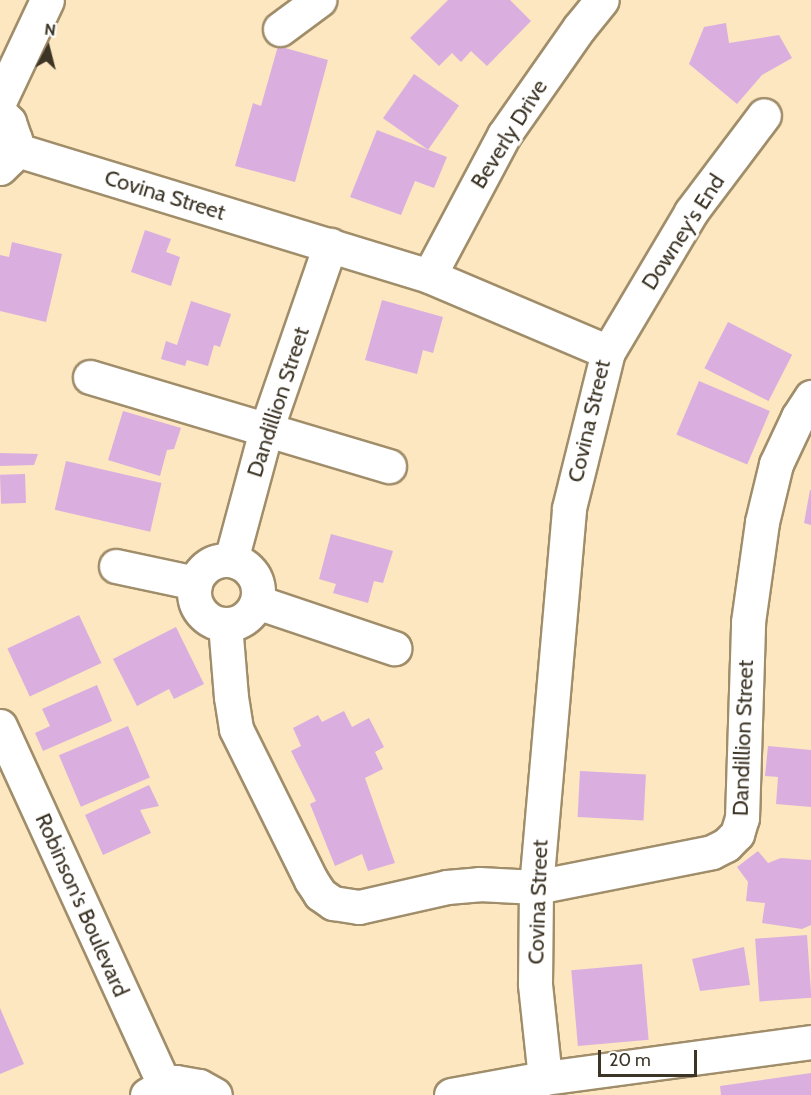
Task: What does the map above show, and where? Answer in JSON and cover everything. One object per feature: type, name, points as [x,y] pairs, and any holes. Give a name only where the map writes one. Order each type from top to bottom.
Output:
[{"type":"street","points":[[0,100],[47,0]]},
{"type":"street","points":[[280,30],[320,0]]},
{"type":"street","name":"Beverly Drive","points":[[429,276],[504,135],[579,28],[602,0]]},
{"type":"street","points":[[0,112],[13,130],[7,158]]},
{"type":"street","name":"Downey's End","points":[[608,352],[691,212],[764,115]]},
{"type":"street","name":"Covina Street","points":[[7,158],[330,245],[429,276],[608,352],[569,508],[536,887],[535,984],[545,1078]]},
{"type":"street","name":"Dandillion Street","points":[[231,560],[266,430],[330,245]]},
{"type":"street","points":[[90,377],[389,466]]},
{"type":"street","name":"Dandillion Street","points":[[225,624],[236,729],[311,880],[320,894],[333,903],[359,907],[447,886],[479,884],[536,887],[712,852],[737,834],[742,818],[748,622],[762,522],[776,465],[798,417],[811,398]]},
{"type":"street","points":[[231,560],[244,565],[253,575],[258,588],[257,602],[245,618],[225,624],[211,620],[200,611],[194,598],[195,583],[209,565],[231,560]]},
{"type":"street","points":[[116,566],[195,583]]},
{"type":"street","points":[[257,602],[394,648]]},
{"type":"street","name":"Robinson's Boulevard","points":[[0,726],[155,1090]]},
{"type":"street","points":[[451,1095],[545,1078],[811,1042]]},
{"type":"street","points":[[155,1090],[188,1083],[215,1095]]},
{"type":"building","points":[[448,0],[510,0],[531,21],[487,66],[471,51],[461,62],[452,53],[439,66],[410,38]]},
{"type":"building","points":[[726,23],[729,43],[779,35],[792,58],[762,75],[737,104],[689,64],[704,27]]},
{"type":"building","points":[[278,46],[328,60],[295,182],[235,166],[253,103],[261,106]]},
{"type":"building","points":[[414,74],[459,106],[428,150],[383,118]]},
{"type":"building","points":[[377,130],[447,157],[434,188],[415,181],[401,215],[350,197]]},
{"type":"building","points":[[145,230],[171,239],[166,252],[180,257],[171,286],[131,272]]},
{"type":"building","points":[[12,242],[62,254],[46,322],[0,311],[0,255],[9,257]]},
{"type":"building","points":[[382,300],[443,317],[433,353],[423,350],[417,374],[365,360]]},
{"type":"building","points":[[191,301],[231,314],[220,347],[214,345],[208,366],[187,360],[185,366],[161,359],[166,341],[177,345]]},
{"type":"building","points":[[728,322],[792,355],[769,401],[704,368]]},
{"type":"building","points":[[699,381],[770,411],[747,464],[676,434]]},
{"type":"building","points":[[123,411],[181,428],[174,449],[167,450],[160,476],[108,460]]},
{"type":"building","points":[[0,453],[38,454],[34,465],[0,466]]},
{"type":"building","points":[[66,461],[161,483],[150,532],[55,510]]},
{"type":"building","points":[[25,474],[26,503],[1,504],[0,475]]},
{"type":"building","points":[[811,490],[811,525],[804,523]]},
{"type":"building","points":[[331,534],[393,551],[383,583],[374,581],[368,603],[333,593],[336,584],[319,579]]},
{"type":"building","points":[[79,615],[101,663],[30,696],[7,648]]},
{"type":"building","points":[[176,627],[204,684],[174,699],[169,689],[137,706],[113,659]]},
{"type":"building","points":[[97,685],[112,721],[43,751],[35,733],[50,726],[42,709]]},
{"type":"building","points":[[344,711],[352,727],[369,718],[384,747],[375,752],[383,769],[365,778],[395,863],[368,871],[362,854],[335,866],[310,804],[316,801],[291,751],[301,746],[293,728],[318,715],[322,722]]},
{"type":"building","points":[[128,726],[150,778],[81,807],[59,755]]},
{"type":"building","points":[[768,746],[811,750],[811,807],[776,804],[778,777],[765,776]]},
{"type":"building","points":[[580,771],[646,774],[644,820],[578,817]]},
{"type":"building","points":[[149,785],[159,806],[140,810],[151,833],[103,855],[85,815]]},
{"type":"building","points":[[758,851],[768,863],[781,858],[811,860],[811,925],[802,929],[762,923],[765,903],[746,901],[748,882],[737,867]]},
{"type":"building","points":[[807,935],[811,998],[760,1001],[755,939]]},
{"type":"building","points":[[744,947],[750,985],[700,991],[692,959]]},
{"type":"building","points":[[642,964],[649,1040],[578,1046],[571,970]]},
{"type":"building","points":[[0,1008],[24,1064],[0,1074]]},
{"type":"building","points":[[811,1073],[811,1095],[721,1095],[720,1086]]}]
